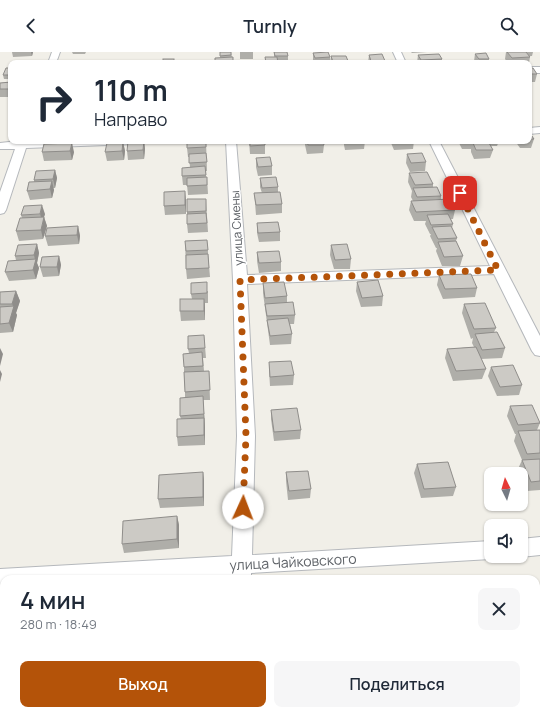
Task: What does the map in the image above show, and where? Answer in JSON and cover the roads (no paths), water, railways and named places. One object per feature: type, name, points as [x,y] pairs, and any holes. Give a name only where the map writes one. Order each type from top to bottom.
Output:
[{"type":"street","points":[[0,146],[15,144]]},
{"type":"street","points":[[0,210],[22,144]]},
{"type":"street","name":"улица Смены","points":[[231,144],[240,280],[246,436],[241,572]]},
{"type":"street","points":[[435,144],[540,351]]},
{"type":"street","points":[[240,280],[498,270]]},
{"type":"street","points":[[528,547],[540,546]]},
{"type":"street","name":"улица Чайковского","points":[[120,575],[241,572],[484,551]]}]
